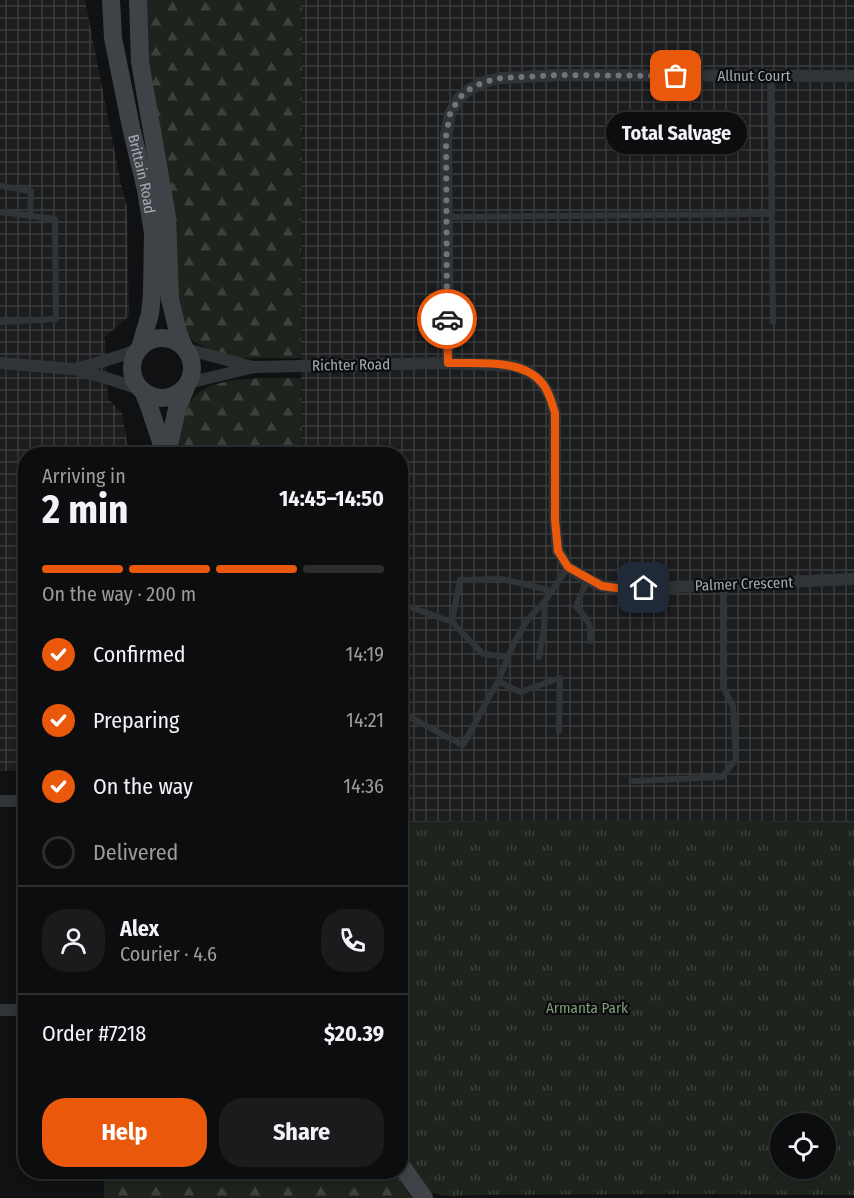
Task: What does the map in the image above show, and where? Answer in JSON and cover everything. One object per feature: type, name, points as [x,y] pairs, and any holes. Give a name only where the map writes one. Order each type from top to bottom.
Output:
[{"type":"main road","name":"Brittain Road","points":[[111,0],[112,38],[130,127],[146,190],[153,233],[151,304],[139,349]]},
{"type":"main road","name":"Brittain Road","points":[[138,0],[140,62],[167,217],[170,299],[178,332],[185,348]]},
{"type":"main road","points":[[164,447],[149,406],[132,374],[132,365],[139,349],[147,342],[157,338],[176,341],[185,348],[192,366],[191,375],[177,409],[168,447]]},
{"type":"main road","points":[[141,390],[151,396],[171,397],[180,393],[187,384]]},
{"type":"main road","points":[[408,1175],[424,1198]]},
{"type":"street","name":"Allnut Court","points":[[448,363],[446,136],[450,114],[459,98],[470,89],[484,82],[501,78],[560,75],[854,76]]},
{"type":"street","name":"Richter Road","points":[[185,348],[254,367]]},
{"type":"street","points":[[73,369],[139,349]]},
{"type":"street","points":[[0,363],[73,369],[141,390]]},
{"type":"street","points":[[448,363],[515,366],[530,373],[542,383],[550,396],[555,413],[555,520],[558,551],[568,567]]},
{"type":"street","name":"Richter Road","points":[[187,384],[254,367],[448,363]]},
{"type":"street","name":"Palmer Crescent","points":[[568,567],[602,586],[624,589],[854,579]]},
{"type":"street","points":[[0,801],[18,801]]},
{"type":"street","points":[[0,1010],[18,1010]]},
{"type":"lane","points":[[770,76],[773,322]]},
{"type":"lane","points":[[0,186],[31,191],[30,215]]},
{"type":"lane","points":[[0,212],[55,219],[56,319],[0,322]]},
{"type":"lane","points":[[446,217],[771,214]]},
{"type":"lane","points":[[408,716],[463,745],[528,619],[545,601],[568,567]]},
{"type":"lane","points":[[452,622],[460,580],[502,579],[552,591]]},
{"type":"lane","points":[[588,579],[576,606],[591,627],[590,641]]},
{"type":"lane","points":[[634,781],[723,777],[736,759],[733,706],[723,687],[723,585]]},
{"type":"lane","points":[[539,657],[544,628],[545,601]]},
{"type":"lane","points":[[408,606],[452,622],[483,654],[508,657]]},
{"type":"lane","points":[[498,681],[520,692],[560,678],[559,731]]},
{"type":"shaded area","points":[[0,0],[85,0],[127,207],[129,316],[105,337],[108,399],[122,413],[128,447],[18,447],[18,771],[0,771]]},
{"type":"shaded area","points":[[302,0],[854,0],[854,823],[408,823],[408,447],[302,447]]},
{"type":"green space","points":[[144,0],[302,0],[301,358],[241,358],[214,352],[193,341],[181,321],[146,66]]},
{"type":"green space","points":[[301,378],[302,447],[177,447],[183,417],[197,394],[207,387],[238,380]]},
{"type":"green space","name":"Armanta Park","points":[[606,820],[854,822],[854,1195],[453,1196],[436,1194],[425,1189],[408,1164],[408,822]]},
{"type":"green space","points":[[104,1179],[400,1179],[412,1198],[104,1198]]},
{"type":"way so far","points":[[447,319],[446,136],[450,114],[459,98],[484,82],[501,78],[560,75],[676,76]]},
{"type":"place","name":"Total Salvage","points":[[676,76]]},
{"type":"route","points":[[447,319],[448,363],[515,366],[530,373],[542,383],[550,396],[555,413],[555,520],[558,551],[568,567],[602,586],[624,589],[644,588]]}]
